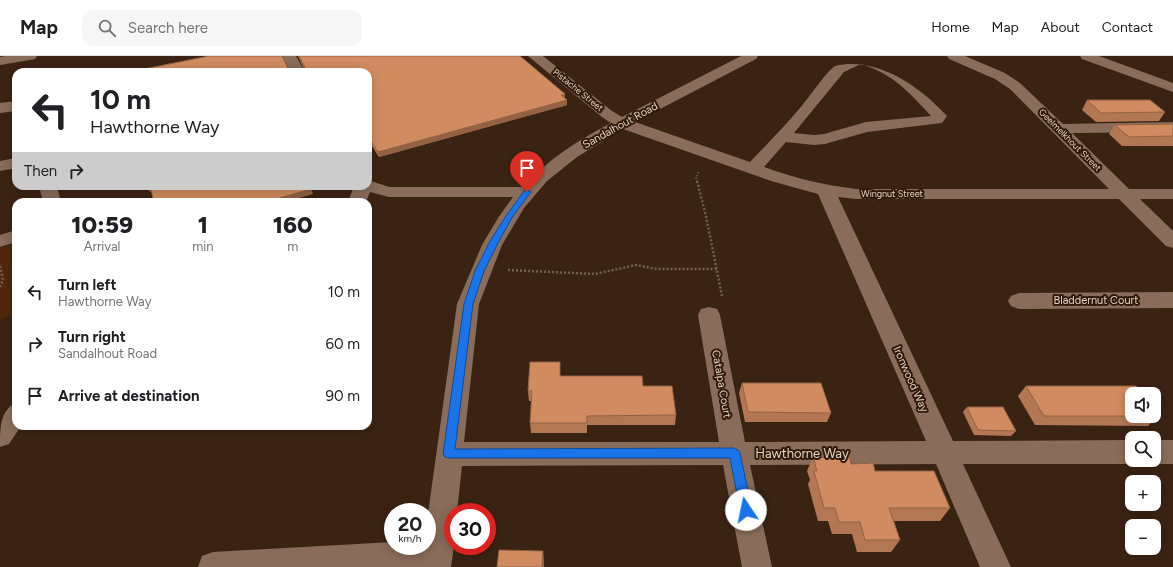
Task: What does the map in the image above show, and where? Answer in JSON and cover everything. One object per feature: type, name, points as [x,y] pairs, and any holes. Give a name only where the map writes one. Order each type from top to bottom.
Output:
[{"type":"street","points":[[289,56],[296,68]]},
{"type":"street","name":"Pistache Street","points":[[535,56],[608,114],[622,122]]},
{"type":"street","name":"Sandalhout Road","points":[[437,561],[468,304],[479,271],[498,235],[527,192],[555,166],[580,147],[622,122],[751,56]]},
{"type":"street","name":"Geelmelkhout Street","points":[[954,56],[1010,82],[1173,242]]},
{"type":"street","points":[[1087,56],[1173,88]]},
{"type":"street","points":[[0,61],[22,57]]},
{"type":"street","points":[[753,169],[839,69],[854,61],[862,60],[882,66],[907,82],[938,116],[937,120],[909,122],[890,126],[866,127],[825,139],[814,140],[782,137]]},
{"type":"street","points":[[0,108],[12,106]]},
{"type":"street","name":"Wingnut Street","points":[[622,122],[753,169],[826,191],[856,194],[1173,194]]},
{"type":"street","points":[[1058,129],[1173,127]]},
{"type":"street","points":[[0,166],[12,164]]},
{"type":"street","points":[[372,187],[389,192],[527,192]]},
{"type":"street","name":"Ironwood Way","points":[[826,191],[996,567]]},
{"type":"street","points":[[0,240],[12,237]]},
{"type":"street","name":"Bladdernut Court","points":[[1019,300],[1173,300]]},
{"type":"street","name":"Catalpa Court","points":[[716,306],[734,453],[757,567]]},
{"type":"street","points":[[0,436],[12,419]]},
{"type":"street","name":"Hawthorne Way","points":[[449,454],[1125,452]]},
{"type":"street","points":[[1161,452],[1173,452]]},
{"type":"street","points":[[214,567],[437,561]]},
{"type":"path","points":[[713,155],[701,167],[696,178],[717,269],[716,306]]},
{"type":"path","points":[[479,271],[511,270],[595,274],[636,264],[657,269],[717,269]]},
{"type":"path","points":[[0,266],[3,280],[0,287]]},
{"type":"shaded area","points":[[12,245],[12,315],[0,319],[0,248]]},
{"type":"building","points":[[209,56],[282,56],[288,68],[149,68]]},
{"type":"building","points":[[299,56],[520,56],[565,94],[561,95],[567,100],[378,152],[372,143],[372,68],[304,68]]},
{"type":"building","points":[[1087,100],[1150,100],[1165,112],[1101,113]]},
{"type":"building","points":[[1173,124],[1173,136],[1129,137],[1115,125]]},
{"type":"building","points":[[151,190],[308,190],[280,198],[153,198]]},
{"type":"building","points":[[530,362],[560,362],[560,376],[642,376],[643,386],[672,386],[676,415],[587,416],[587,423],[530,423],[532,391],[528,391]]},
{"type":"building","points":[[742,383],[821,383],[831,413],[748,412]]},
{"type":"building","points":[[1026,386],[1137,387],[1125,387],[1125,416],[1044,416]]},
{"type":"building","points":[[967,407],[1003,407],[1016,431],[978,430]]},
{"type":"building","points":[[813,457],[850,458],[851,464],[873,463],[875,471],[934,471],[950,508],[889,508],[900,540],[865,540],[860,522],[839,522],[835,508],[824,508],[814,471],[817,471]]},
{"type":"building","points":[[499,550],[543,551],[542,567],[497,567]]},
{"type":"route","points":[[527,192],[494,241],[479,271],[468,304],[449,454],[734,453],[746,510]]}]
